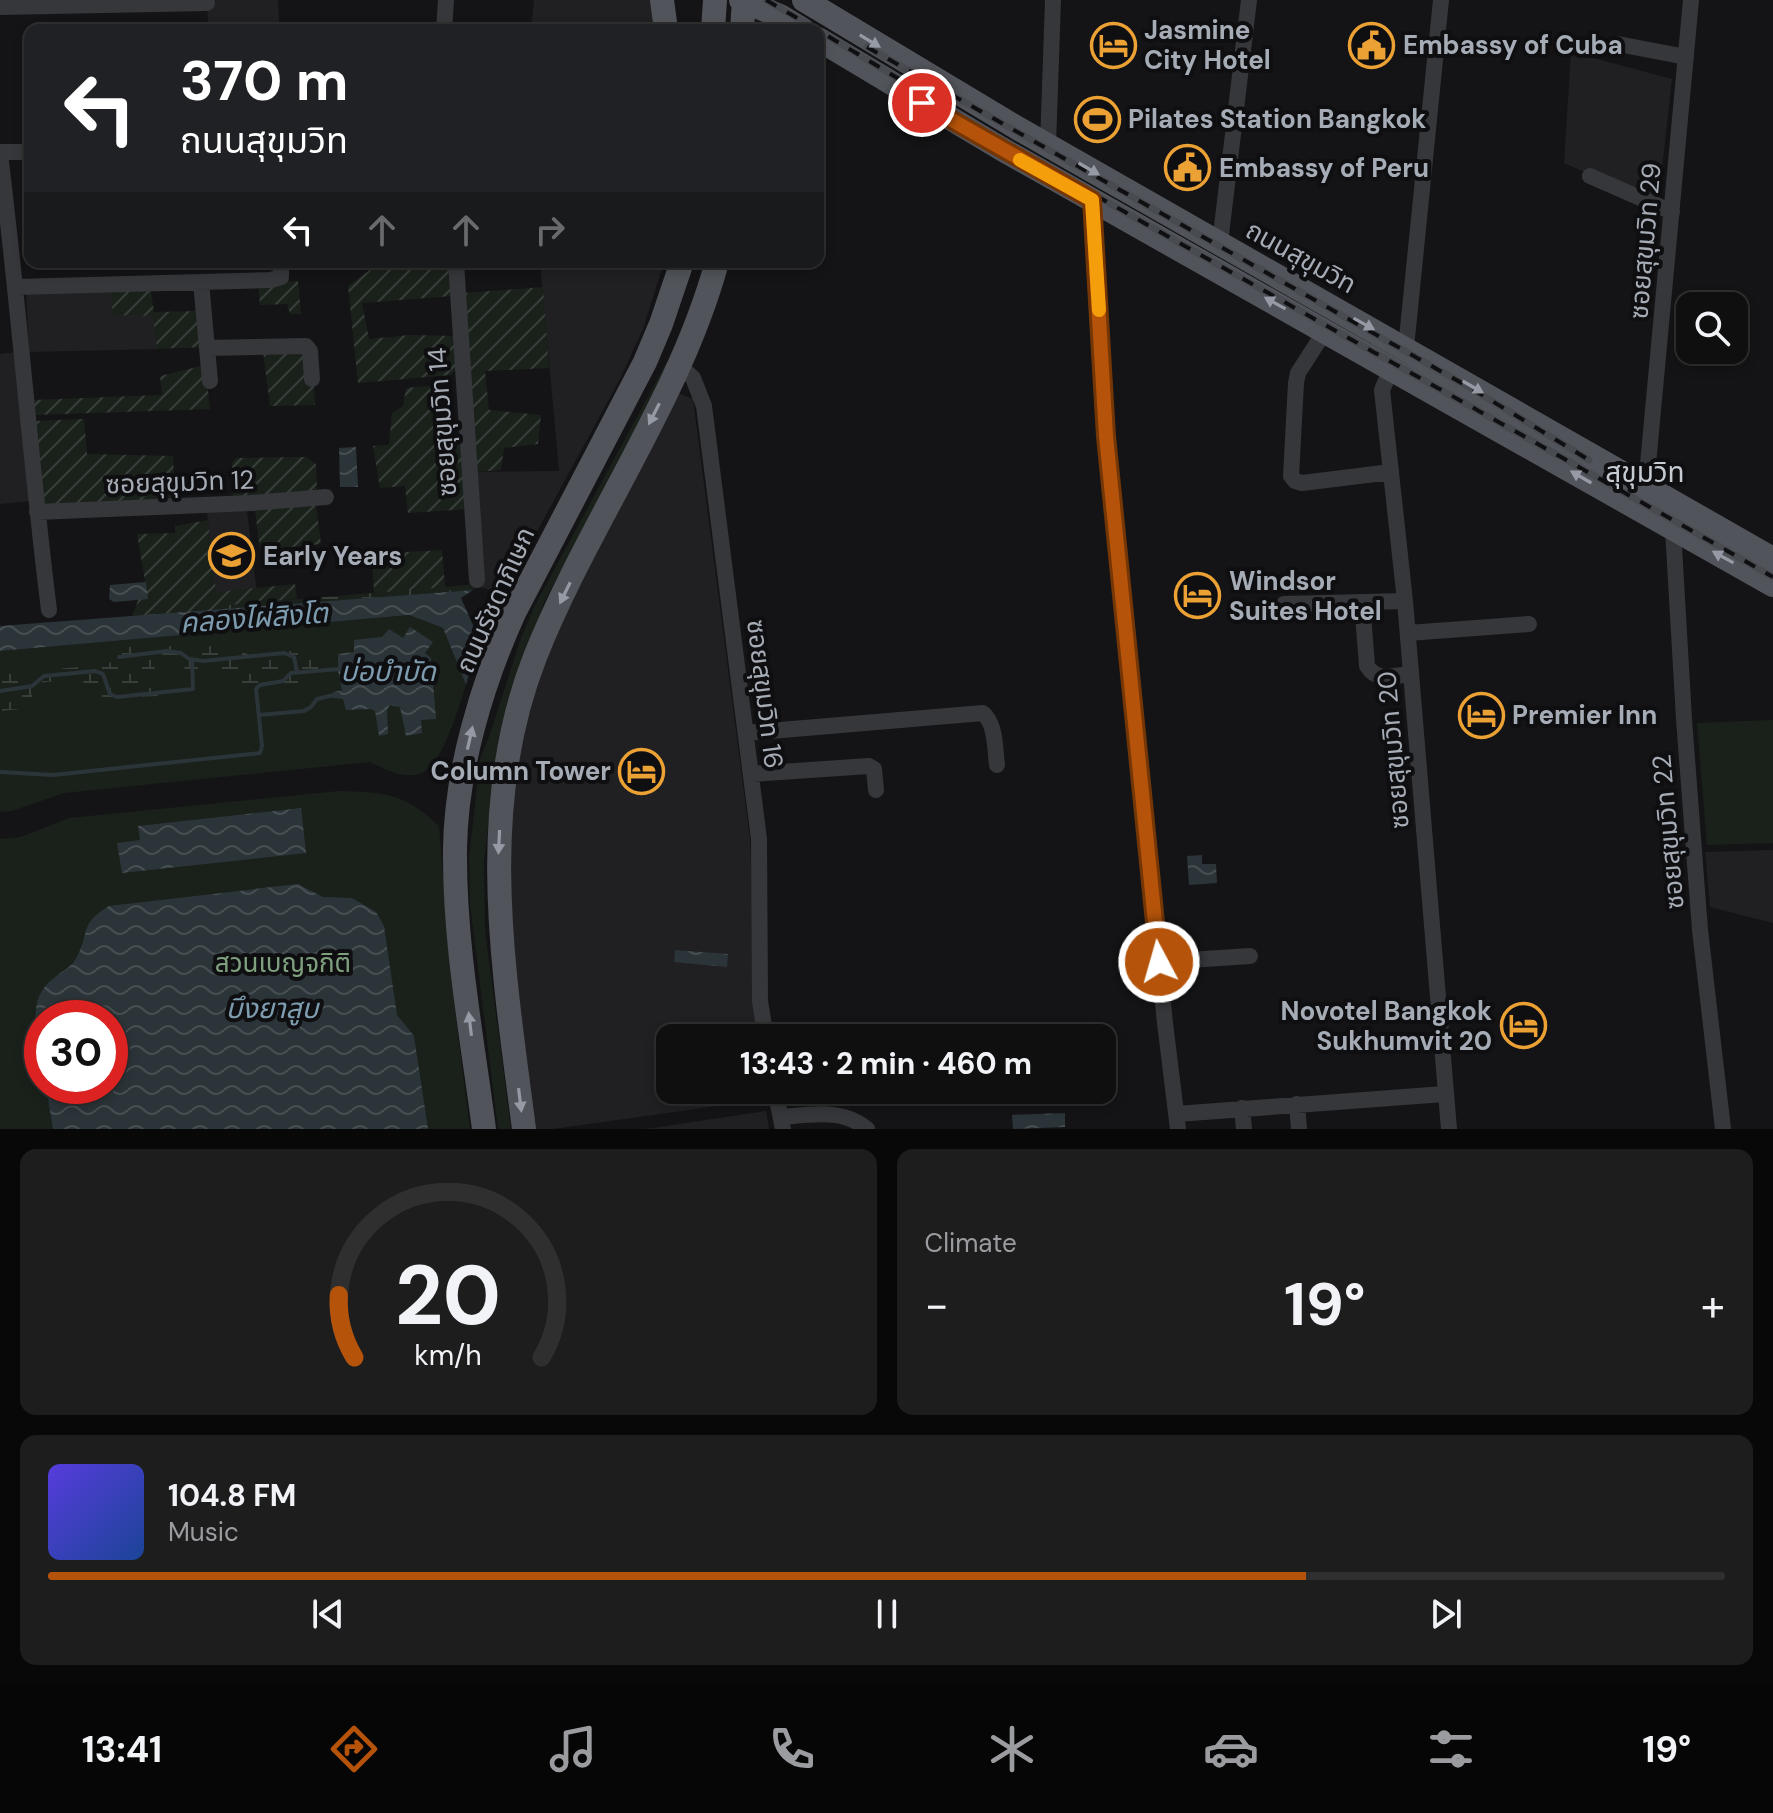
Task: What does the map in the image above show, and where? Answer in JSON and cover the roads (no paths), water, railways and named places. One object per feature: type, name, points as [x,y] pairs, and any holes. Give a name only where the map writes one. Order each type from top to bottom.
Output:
[{"type":"main road","points":[[662,0],[665,24]]},
{"type":"main road","points":[[713,24],[715,0]]},
{"type":"main road","name":"ถนนสุขุมวิท","points":[[804,0],[1048,145],[1646,486],[1679,519],[1773,585]]},
{"type":"main road","points":[[742,24],[743,1]]},
{"type":"main road","name":"ถนนสุขุมวิท","points":[[743,1],[793,24]]},
{"type":"main road","name":"ถนนสุขุมวิท","points":[[824,43],[948,119],[1391,369],[1679,519],[1773,559]]},
{"type":"main road","name":"ถนนรัชดาภิเษก","points":[[484,1129],[461,942],[455,862],[456,834],[472,727],[500,644],[514,613],[645,362],[680,268]]},
{"type":"main road","points":[[669,300],[690,283],[695,268]]},
{"type":"main road","points":[[524,1129],[498,908],[499,837],[511,738],[522,696],[549,625],[679,365],[700,317],[715,268]]},
{"type":"main road","points":[[1391,369],[1406,348]]},
{"type":"street","points":[[444,24],[446,0]]},
{"type":"street","points":[[1048,145],[1053,0]]},
{"type":"street","points":[[1220,243],[1249,0]]},
{"type":"street","points":[[1406,348],[1441,0]]},
{"type":"street","name":"ซอยสุขุมวิท 29","points":[[1646,486],[1691,0]]},
{"type":"street","points":[[0,7],[207,3]]},
{"type":"street","points":[[1618,44],[1686,57]]},
{"type":"street","points":[[24,152],[0,153],[49,610]]},
{"type":"street","points":[[1590,176],[1672,212]]},
{"type":"street","points":[[1092,200],[1106,436],[1178,1122],[1242,1108],[1444,1094]]},
{"type":"street","points":[[16,287],[278,279],[282,268]]},
{"type":"street","name":"ซอยสุขุมวิท 14","points":[[456,268],[477,580]]},
{"type":"street","points":[[201,282],[210,381]]},
{"type":"street","points":[[1325,331],[1298,373],[1291,476],[1302,483],[1391,472]]},
{"type":"street","points":[[207,348],[306,346],[310,351],[312,379]]},
{"type":"street","name":"ซอยสุขุมวิท 16","points":[[679,365],[693,378],[704,406],[761,854],[760,1001],[764,1024]]},
{"type":"street","name":"ซอยสุขุมวิท 20","points":[[1391,369],[1382,390],[1408,633],[1449,1129]]},
{"type":"street","name":"ซอยสุขุมวิท 12","points":[[37,512],[326,497]]},
{"type":"street","name":"ซอยสุขุมวิท 22","points":[[1679,519],[1683,705],[1698,905],[1723,1129]]},
{"type":"street","points":[[1284,604],[1405,601]]},
{"type":"street","points":[[1362,602],[1367,666],[1379,678],[1410,674]]},
{"type":"street","points":[[1408,633],[1529,624]]},
{"type":"street","points":[[746,733],[983,713],[991,728],[997,765]]},
{"type":"street","points":[[751,774],[869,766],[874,769],[876,790]]},
{"type":"street","points":[[1159,962],[1250,956]]},
{"type":"street","points":[[1297,1104],[1299,1129]]},
{"type":"street","points":[[1242,1108],[1244,1129]]},
{"type":"street","points":[[782,1123],[822,1114],[848,1117],[867,1129]]},
{"type":"water","points":[[356,447],[358,487],[340,487],[339,448]]},
{"type":"water","points":[[146,582],[148,599],[114,602],[109,599],[110,585]]},
{"type":"water","name":"คลองไผ่สิงโต","points":[[473,590],[461,598],[479,639],[466,685],[443,628],[409,615],[0,651],[0,626]]},
{"type":"water","name":"บ่อบำบัด","points":[[410,627],[433,642],[425,653],[431,658],[436,719],[421,720],[422,733],[406,736],[400,707],[390,705],[387,710],[388,734],[379,736],[375,711],[346,710],[343,699],[333,698],[333,692],[342,690],[338,654],[354,652],[354,640],[382,637],[389,629],[403,638]]},
{"type":"water","points":[[301,808],[306,853],[122,873],[117,843],[140,840],[138,826]]},
{"type":"water","points":[[1202,855],[1202,864],[1216,864],[1217,883],[1189,885],[1187,856]]},
{"type":"water","name":"บึงยาสูบ","points":[[298,884],[323,897],[352,898],[376,912],[384,926],[397,1015],[414,1036],[428,1129],[53,1129],[49,1104],[128,1104],[128,1000],[38,1000],[45,986],[75,960],[89,923],[109,906]]},
{"type":"water","points":[[675,950],[728,954],[727,967],[674,962]]},
{"type":"water","points":[[1065,1113],[1065,1127],[1013,1129],[1012,1115]]},
{"type":"waterway","name":"คลองไผ่สิงโต","points":[[119,657],[167,651],[203,661],[284,653],[294,657],[297,672]]},
{"type":"waterway","points":[[0,691],[32,686],[44,676],[95,671],[103,674],[110,694],[117,697],[193,689],[192,659]]},
{"type":"waterway","points":[[0,772],[53,775],[260,753],[262,746],[256,689],[260,685],[283,681],[291,673],[340,669]]},
{"type":"waterway","points":[[259,715],[304,711],[317,699],[338,694]]},
{"type":"railway","points":[[766,0],[808,24]]},
{"type":"railway","points":[[824,34],[1020,152],[1773,577]]},
{"type":"railway","points":[[867,47],[1474,390],[1589,460]]},
{"type":"place","name":"Jasmine City Hotel","points":[[1113,45]]},
{"type":"place","name":"Embassy of Cuba","points":[[1372,45]]},
{"type":"place","name":"Pilates Station Bangkok","points":[[1097,119]]},
{"type":"place","name":"Embassy of Peru","points":[[1188,168]]},
{"type":"place","name":"Early Years","points":[[232,556]]},
{"type":"place","name":"Windsor Suites Hotel","points":[[1198,596]]},
{"type":"place","name":"Premier Inn","points":[[1481,715]]},
{"type":"place","name":"Column Tower","points":[[642,771]]},
{"type":"place","name":"Novotel Bangkok Sukhumvit 20","points":[[1523,1026]]},
{"type":"district","name":"สุขุมวิท","points":[[1645,472]]},
{"type":"park label","name":"สวนเบญจกิติ","points":[[283,963]]}]
